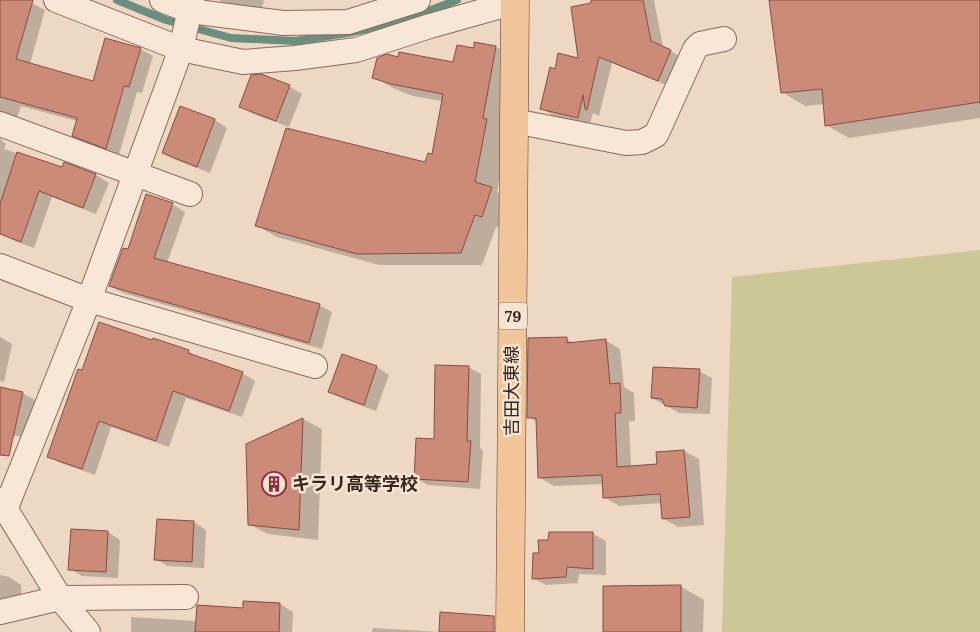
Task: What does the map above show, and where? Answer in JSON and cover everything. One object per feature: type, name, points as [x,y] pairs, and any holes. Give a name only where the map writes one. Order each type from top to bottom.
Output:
[{"type":"main road","name":"吉田大東線","points":[[510,632],[515,1]]},
{"type":"street","points":[[56,0],[181,46],[243,62],[295,58],[356,50],[515,1]]},
{"type":"street","points":[[162,0],[190,8],[284,23],[348,22],[418,0]]},
{"type":"street","points":[[88,632],[60,598],[3,505],[89,300],[181,46],[190,8]]},
{"type":"street","points":[[514,121],[626,142],[642,142],[656,135],[695,49],[700,44],[724,39]]},
{"type":"street","points":[[0,124],[190,194]]},
{"type":"street","points":[[0,266],[89,300],[316,366]]},
{"type":"street","points":[[0,612],[60,598],[186,597]]},
{"type":"shaded area","points":[[980,250],[980,632],[722,632],[732,277]]},
{"type":"building","points":[[0,0],[33,0],[16,59],[93,81],[105,38],[141,48],[129,87],[124,86],[106,149],[72,136],[77,118],[0,97]]},
{"type":"building","points":[[591,0],[643,0],[651,41],[671,50],[658,81],[599,57],[587,110],[585,109],[583,95],[578,118],[540,109],[550,67],[555,69],[558,53],[578,58],[571,7],[591,3]]},
{"type":"building","points":[[769,0],[980,0],[980,102],[825,126],[822,89],[781,93]]},
{"type":"building","points":[[474,42],[496,46],[483,118],[487,119],[475,182],[492,187],[482,217],[475,215],[461,253],[357,254],[255,226],[286,128],[425,162],[428,153],[432,154],[443,94],[391,84],[372,78],[377,58],[387,54],[398,57],[399,52],[453,62],[457,45],[474,48]]},
{"type":"building","points":[[261,74],[290,85],[276,121],[239,107],[251,75]]},
{"type":"building","points":[[180,106],[215,119],[197,167],[162,153]]},
{"type":"building","points":[[17,152],[62,167],[64,162],[96,174],[83,208],[39,191],[21,242],[0,234],[0,204]]},
{"type":"building","points":[[146,194],[173,203],[154,258],[320,304],[309,343],[109,286],[123,248],[128,249]]},
{"type":"building","points":[[99,322],[189,350],[188,353],[243,372],[229,411],[173,391],[156,441],[99,421],[82,469],[47,457],[78,369],[82,370]]},
{"type":"building","points":[[567,337],[567,343],[606,339],[610,384],[620,383],[621,413],[615,413],[617,467],[657,464],[656,452],[684,450],[690,517],[662,519],[660,494],[603,498],[602,475],[538,478],[536,418],[527,418],[528,338]]},
{"type":"building","points":[[342,354],[377,366],[364,405],[328,392]]},
{"type":"building","points":[[435,365],[469,366],[467,441],[471,441],[468,482],[414,479],[416,438],[434,439]]},
{"type":"building","points":[[653,367],[700,369],[697,408],[665,406],[662,399],[651,398]]},
{"type":"building","points":[[0,387],[23,392],[9,456],[0,455]]},
{"type":"building","name":"キラリ高等学校","points":[[303,418],[299,530],[248,525],[246,444]]},
{"type":"building","points":[[157,519],[194,521],[192,562],[154,560]]},
{"type":"building","points":[[71,529],[108,531],[106,572],[68,570]]},
{"type":"building","points":[[549,532],[593,532],[593,569],[567,567],[566,577],[532,579],[533,553],[539,553],[538,540],[548,540]]},
{"type":"building","points":[[681,585],[681,632],[603,632],[603,586]]},
{"type":"building","points":[[243,601],[280,603],[279,632],[195,632],[197,605],[243,608]]},
{"type":"building","points":[[440,612],[494,616],[494,632],[439,632]]},
{"type":"waterway","points":[[117,0],[166,20],[231,38],[296,41],[400,22],[457,0]]},
{"type":"place","name":"キラリ高等学校","points":[[274,484]]}]
